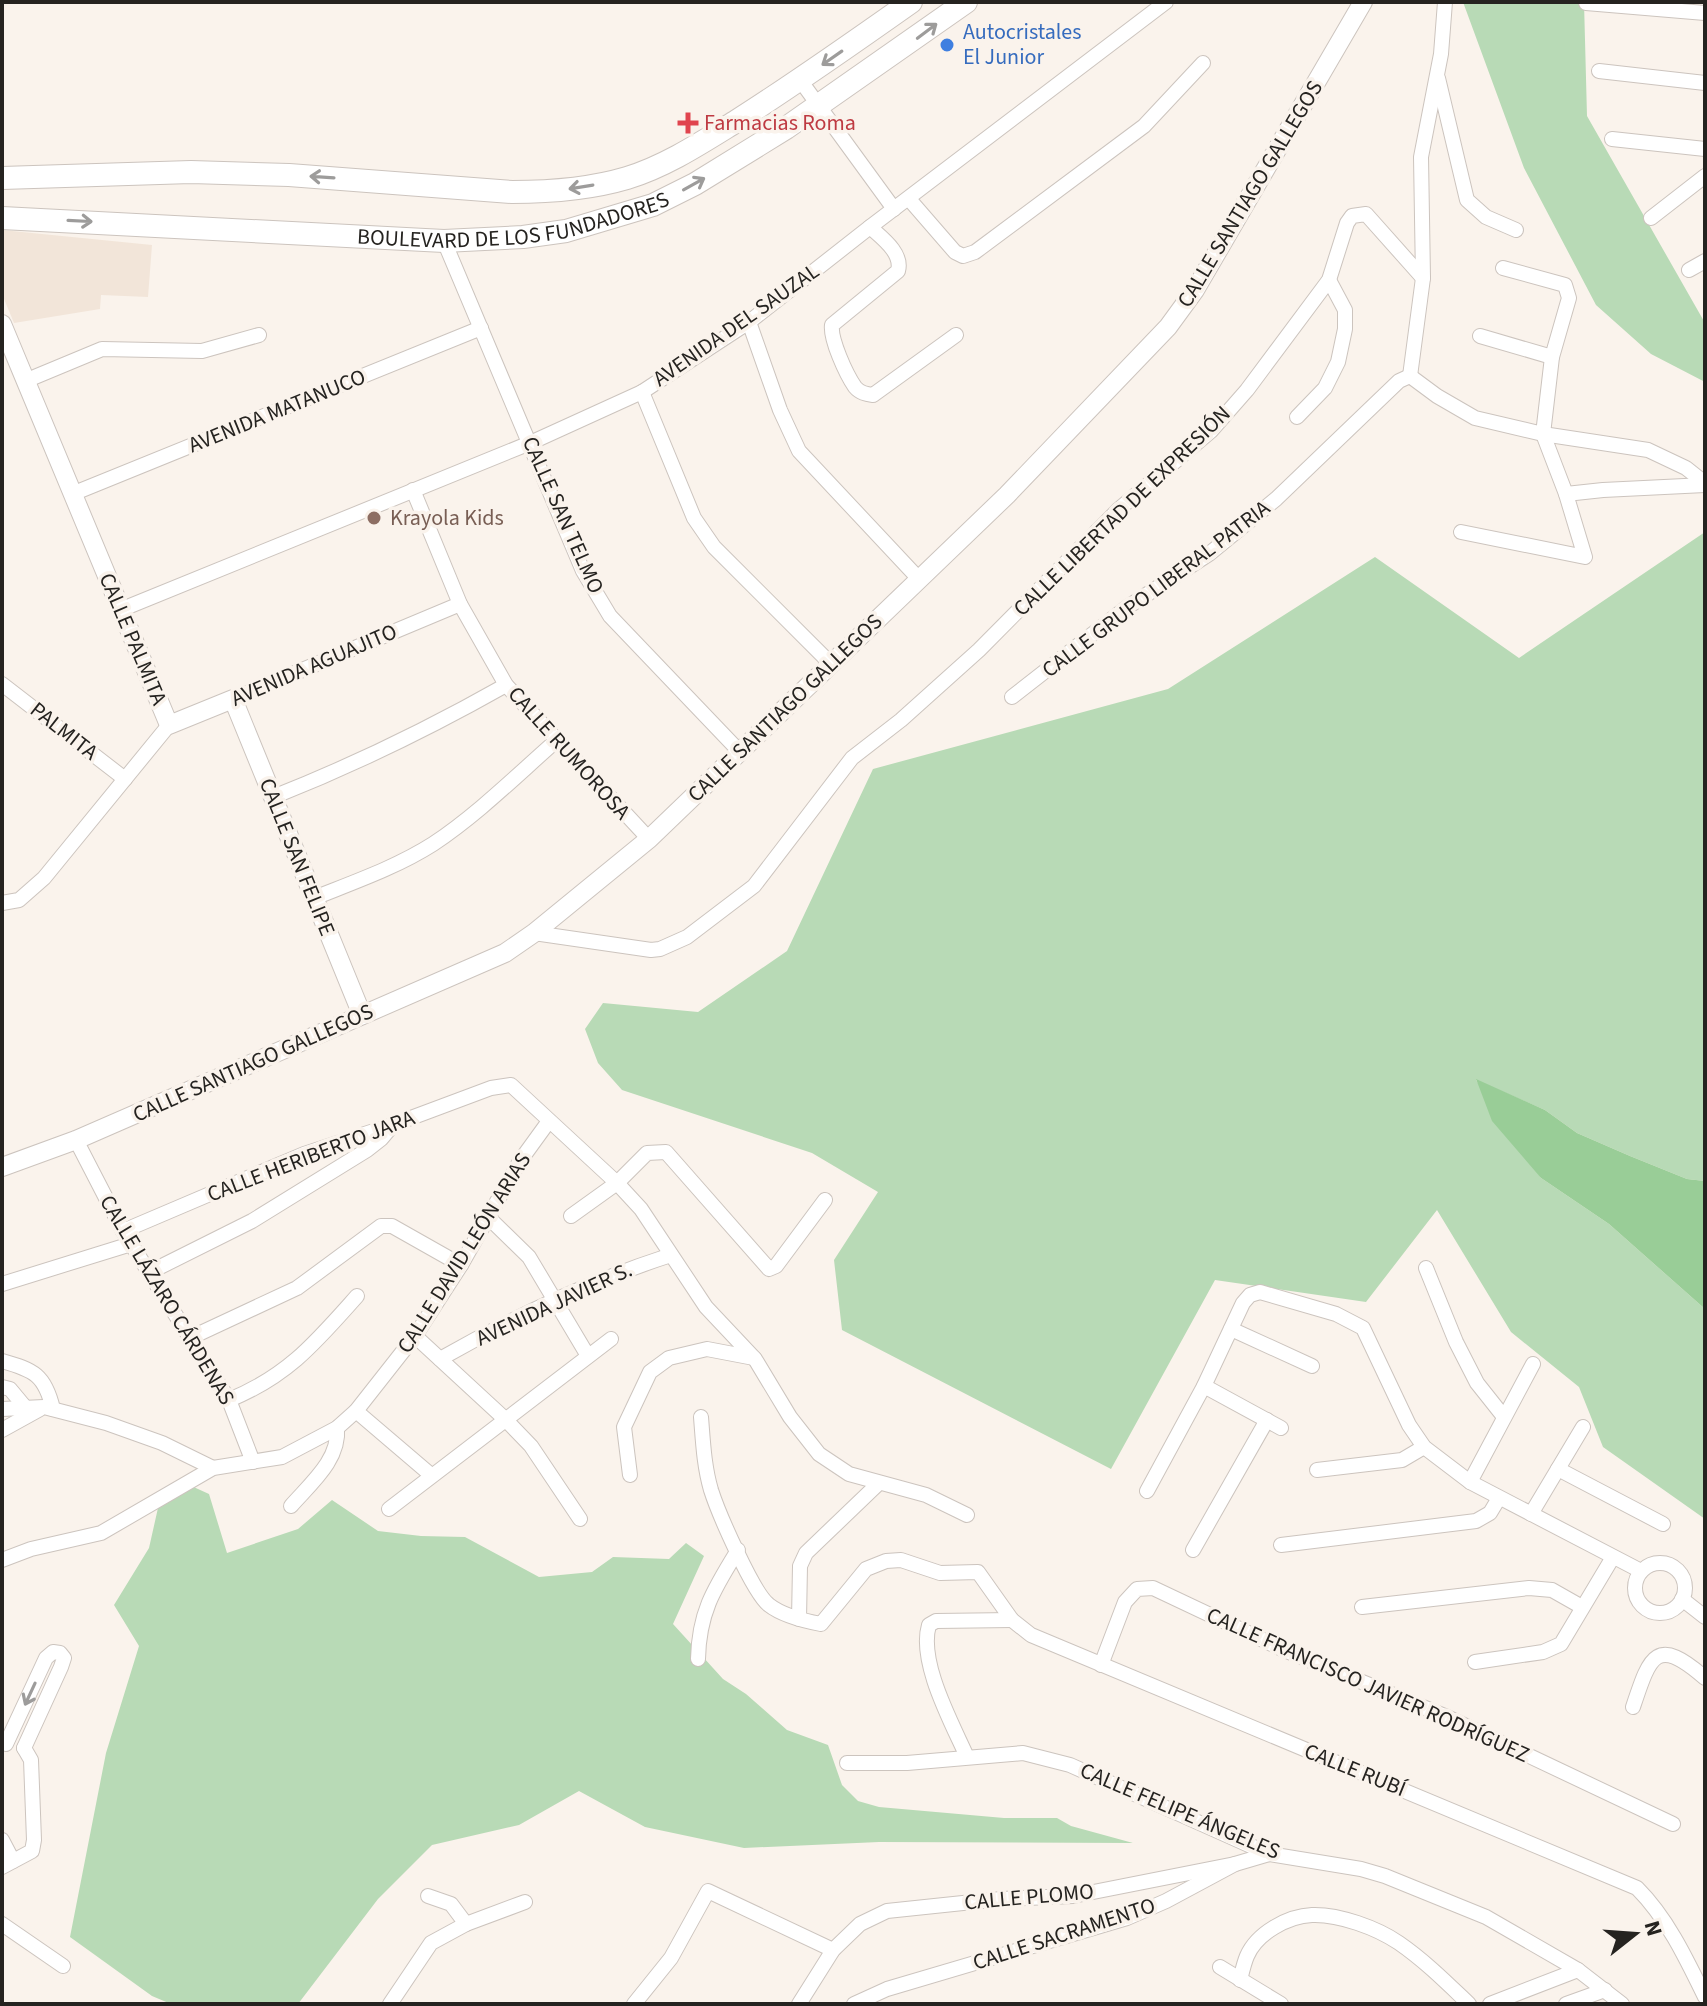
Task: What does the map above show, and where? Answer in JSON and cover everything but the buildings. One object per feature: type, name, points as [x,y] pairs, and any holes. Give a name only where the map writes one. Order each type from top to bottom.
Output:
[{"type":"main road","name":"BOULEVARD DE LOS FUNDADORES","points":[[2,178],[191,172],[289,175],[512,192],[572,189],[627,177],[659,165],[719,132],[911,2]]},
{"type":"main road","name":"BOULEVARD DE LOS FUNDADORES","points":[[2,218],[444,241],[523,237],[566,231],[653,205],[695,184],[819,105],[956,5]]},
{"type":"street","name":"AVENIDA DEL SAUZAL","points":[[120,610],[530,443],[642,392],[749,322],[1166,2]]},
{"type":"street","name":"CALLE SANTIAGO GALLEGOS","points":[[2,1167],[76,1140],[505,953],[649,839],[1007,495],[1168,327],[1195,290],[1363,2]]},
{"type":"street","points":[[1445,2],[1437,74],[1420,172],[1423,278],[1410,376],[1475,418],[1543,434],[1648,450],[1686,468],[1705,484]]},
{"type":"street","points":[[1586,3],[1705,13]]},
{"type":"street","points":[[909,199],[955,252],[963,256],[975,252],[1144,126],[1203,63]]},
{"type":"street","points":[[1599,71],[1705,83]]},
{"type":"street","points":[[1437,74],[1467,200],[1486,217],[1516,230]]},
{"type":"street","points":[[800,80],[894,209]]},
{"type":"street","points":[[1612,139],[1705,149]]},
{"type":"street","points":[[1651,218],[1705,176]]},
{"type":"street","name":"CALLE LIBERTAD DE EXPRESIÓN","points":[[534,933],[651,950],[687,937],[754,886],[852,758],[901,720],[979,650],[1119,509],[1211,431],[1247,390],[1329,280],[1347,223],[1358,214],[1366,214],[1423,278]]},
{"type":"street","points":[[870,227],[899,257],[900,265],[898,271],[832,325],[831,335],[856,388],[864,394],[873,395],[956,335]]},
{"type":"street","name":"CALLE SAN TELMO","points":[[444,241],[583,571],[610,616],[740,752]]},
{"type":"street","points":[[1689,270],[1705,261]]},
{"type":"street","points":[[1461,532],[1585,557],[1543,434],[1552,357],[1569,298],[1568,291],[1565,285],[1503,268]]},
{"type":"street","points":[[1297,417],[1325,388],[1338,362],[1345,329],[1345,310],[1329,280]]},
{"type":"street","points":[[749,322],[780,410],[799,451],[919,579]]},
{"type":"street","name":"CALLE PALMITA","points":[[2,324],[169,725],[44,878],[19,900],[2,903]]},
{"type":"street","name":"AVENIDA MATANUCO","points":[[72,494],[481,328]]},
{"type":"street","points":[[25,381],[102,349],[202,351],[259,335]]},
{"type":"street","points":[[1480,336],[1552,357]]},
{"type":"street","name":"CALLE GRUPO LIBERAL PATRIA","points":[[1012,697],[1126,608],[1209,554],[1276,499],[1399,381],[1410,376]]},
{"type":"street","points":[[642,392],[703,533],[831,664]]},
{"type":"street","points":[[1566,494],[1705,484]]},
{"type":"street","name":"CALLE RUMOROSA","points":[[413,490],[460,604],[506,685],[649,839]]},
{"type":"street","name":"AVENIDA AGUAJITO","points":[[169,725],[460,604]]},
{"type":"street","name":"PALMITA","points":[[2,684],[125,779]]},
{"type":"street","points":[[273,797],[402,742],[506,685]]},
{"type":"street","name":"CALLE SAN FELIPE","points":[[233,699],[362,1015]]},
{"type":"street","points":[[314,898],[369,876],[430,846],[470,818],[557,740]]},
{"type":"street","name":"CALLE HERIBERTO JARA","points":[[123,1231],[304,1154],[500,1085],[511,1085],[549,1121]]},
{"type":"street","points":[[549,1121],[617,1183],[650,1221],[706,1307],[755,1359],[790,1417],[819,1454],[849,1474],[926,1495],[967,1515]]},
{"type":"street","name":"CALLE DAVID LEÓN ARIAS","points":[[213,1468],[282,1457],[337,1428],[356,1411],[415,1336],[461,1265],[520,1161],[549,1121]]},
{"type":"street","points":[[150,1272],[252,1221],[367,1150],[392,1125]]},
{"type":"street","name":"CALLE LÁZARO CÁRDENAS","points":[[76,1140],[123,1231],[229,1400],[253,1462]]},
{"type":"street","points":[[571,1216],[617,1183],[647,1153],[666,1152],[769,1269],[776,1266],[825,1200]]},
{"type":"street","points":[[489,1218],[529,1257],[588,1356]]},
{"type":"street","points":[[192,1337],[297,1288],[386,1225],[461,1265]]},
{"type":"street","points":[[2,1284],[131,1244]]},
{"type":"street","name":"AVENIDA JAVIER S.","points":[[440,1359],[556,1299],[620,1271],[671,1255]]},
{"type":"street","points":[[1426,1268],[1456,1342],[1477,1383],[1504,1417]]},
{"type":"street","points":[[1147,1491],[1204,1386],[1243,1303],[1250,1295],[1260,1292],[1336,1314],[1363,1328],[1409,1425],[1424,1447],[1470,1482],[1641,1571]]},
{"type":"street","points":[[229,1400],[258,1388],[283,1372],[311,1348],[357,1296]]},
{"type":"street","points":[[1231,1329],[1312,1366]]},
{"type":"street","points":[[415,1336],[531,1446],[580,1519]]},
{"type":"street","points":[[389,1509],[611,1339]]},
{"type":"street","points":[[630,1475],[624,1427],[650,1372],[669,1358],[707,1349],[755,1359]]},
{"type":"street","points":[[2,1361],[31,1370],[48,1387],[49,1408]]},
{"type":"street","points":[[1470,1482],[1533,1364]]},
{"type":"street","points":[[1204,1386],[1281,1428]]},
{"type":"street","points":[[2,1387],[10,1389],[25,1407]]},
{"type":"street","points":[[2,1430],[49,1408]]},
{"type":"street","points":[[2,1409],[49,1408],[106,1423],[148,1438],[213,1468]]},
{"type":"street","points":[[356,1411],[431,1475]]},
{"type":"street","points":[[701,1417],[704,1458],[712,1493],[755,1587],[769,1605],[799,1619],[800,1566],[806,1553],[879,1483]]},
{"type":"street","points":[[1193,1550],[1267,1420]]},
{"type":"street","points":[[1531,1514],[1583,1427]]},
{"type":"street","points":[[291,1506],[332,1458],[338,1437],[337,1428]]},
{"type":"street","points":[[1317,1470],[1402,1460],[1424,1447]]},
{"type":"street","points":[[2,1560],[31,1549],[101,1533],[213,1468]]},
{"type":"street","points":[[1558,1469],[1663,1524]]},
{"type":"street","points":[[1281,1545],[1476,1521],[1490,1513],[1499,1498]]},
{"type":"street","points":[[698,1659],[701,1621],[717,1585],[738,1550]]},
{"type":"street","points":[[1475,1662],[1543,1652],[1561,1644],[1613,1557]]},
{"type":"street","name":"CALLE RUBÍ","points":[[799,1619],[821,1624],[866,1569],[886,1561],[901,1560],[940,1573],[978,1572],[1012,1620],[1031,1635],[1637,1888],[1652,1903],[1681,1948],[1705,1997]]},
{"type":"street","points":[[1660,1563],[1673,1567],[1683,1578],[1682,1599],[1679,1605],[1666,1612],[1646,1609],[1636,1598],[1637,1577],[1641,1571],[1660,1563]]},
{"type":"street","name":"CALLE FRANCISCO JAVIER RODRÍGUEZ","points":[[1101,1665],[1125,1602],[1137,1589],[1153,1588],[1282,1649],[1447,1717],[1673,1824]]},
{"type":"street","points":[[1362,1607],[1529,1588],[1552,1590],[1582,1607]]},
{"type":"street","points":[[1682,1599],[1705,1617]]},
{"type":"street","points":[[967,1757],[933,1671],[927,1635],[929,1625],[936,1621],[1012,1620]]},
{"type":"street","points":[[2,1840],[8,1864],[32,1851],[31,1760],[24,1748],[4,1744],[46,1658],[53,1652],[60,1653],[64,1658],[61,1667],[24,1748]]},
{"type":"street","points":[[1633,1707],[1650,1661],[1660,1655],[1672,1653],[1705,1678]]},
{"type":"street","name":"CALLE FELIPE ÁNGELES","points":[[847,1763],[907,1763],[1023,1753],[1070,1765],[1269,1854],[1361,1869],[1486,1917],[1578,1970],[1622,2004]]},
{"type":"street","name":"CALLE SACRAMENTO","points":[[854,2004],[887,1989],[1127,1918],[1235,1864],[1269,1854]]},
{"type":"street","name":"CALLE PLOMO","points":[[799,2004],[833,1950],[860,1924],[887,1911],[1001,1899],[1073,1896],[1235,1864]]},
{"type":"street","points":[[634,2004],[671,1958],[708,1891],[833,1950]]},
{"type":"street","points":[[428,1896],[451,1904],[466,1924]]},
{"type":"street","points":[[390,2004],[431,1943],[466,1924],[525,1902]]},
{"type":"street","points":[[1240,1980],[1247,1954],[1263,1935],[1288,1920],[1311,1915],[1341,1919],[1396,1941],[1427,1964],[1469,2004]]},
{"type":"street","points":[[2,1924],[63,1966]]},
{"type":"street","points":[[1220,1967],[1281,2004]]},
{"type":"street","points":[[1490,2004],[1578,1970]]},
{"type":"street","points":[[1566,2004],[1605,1990]]},
{"type":"shaded area","points":[[2,230],[152,245],[148,297],[101,295],[100,309],[14,323],[2,294]]},
{"type":"green space","points":[[1463,2],[1584,2],[1587,116],[1705,323],[1705,382],[1651,354],[1596,305],[1524,168]]},
{"type":"green space","points":[[1705,532],[1705,1181],[1687,1179],[1577,1133],[1545,1110],[1476,1080],[1541,1178],[1609,1224],[1705,1309],[1705,1519],[1603,1447],[1579,1387],[1511,1332],[1437,1210],[1366,1302],[1215,1280],[1111,1469],[842,1330],[834,1260],[878,1192],[812,1153],[622,1090],[598,1063],[585,1029],[603,1003],[698,1012],[787,951],[873,769],[1168,689],[1375,557],[1519,658]]},
{"type":"green space","points":[[1476,1079],[1545,1110],[1577,1133],[1687,1179],[1705,1181],[1705,1309],[1609,1224],[1541,1178],[1492,1121]]},
{"type":"green space","points":[[187,1484],[209,1494],[227,1553],[298,1529],[332,1500],[378,1531],[465,1537],[539,1577],[592,1572],[613,1557],[669,1559],[686,1543],[704,1556],[673,1624],[723,1679],[746,1694],[787,1730],[828,1745],[842,1785],[858,1801],[879,1807],[1004,1818],[1057,1818],[1071,1826],[1133,1843],[879,1842],[744,1848],[645,1827],[579,1791],[519,1825],[432,1845],[378,1899],[298,2004],[171,2004],[152,1996],[70,1937],[106,1753],[139,1646],[114,1605],[149,1548],[160,1499]]},
{"type":"place","name":"Autocristales El Junior","points":[[947,45]]},
{"type":"place","name":"Farmacias Roma","points":[[688,123]]},
{"type":"place","name":"Krayola Kids","points":[[374,518]]}]
